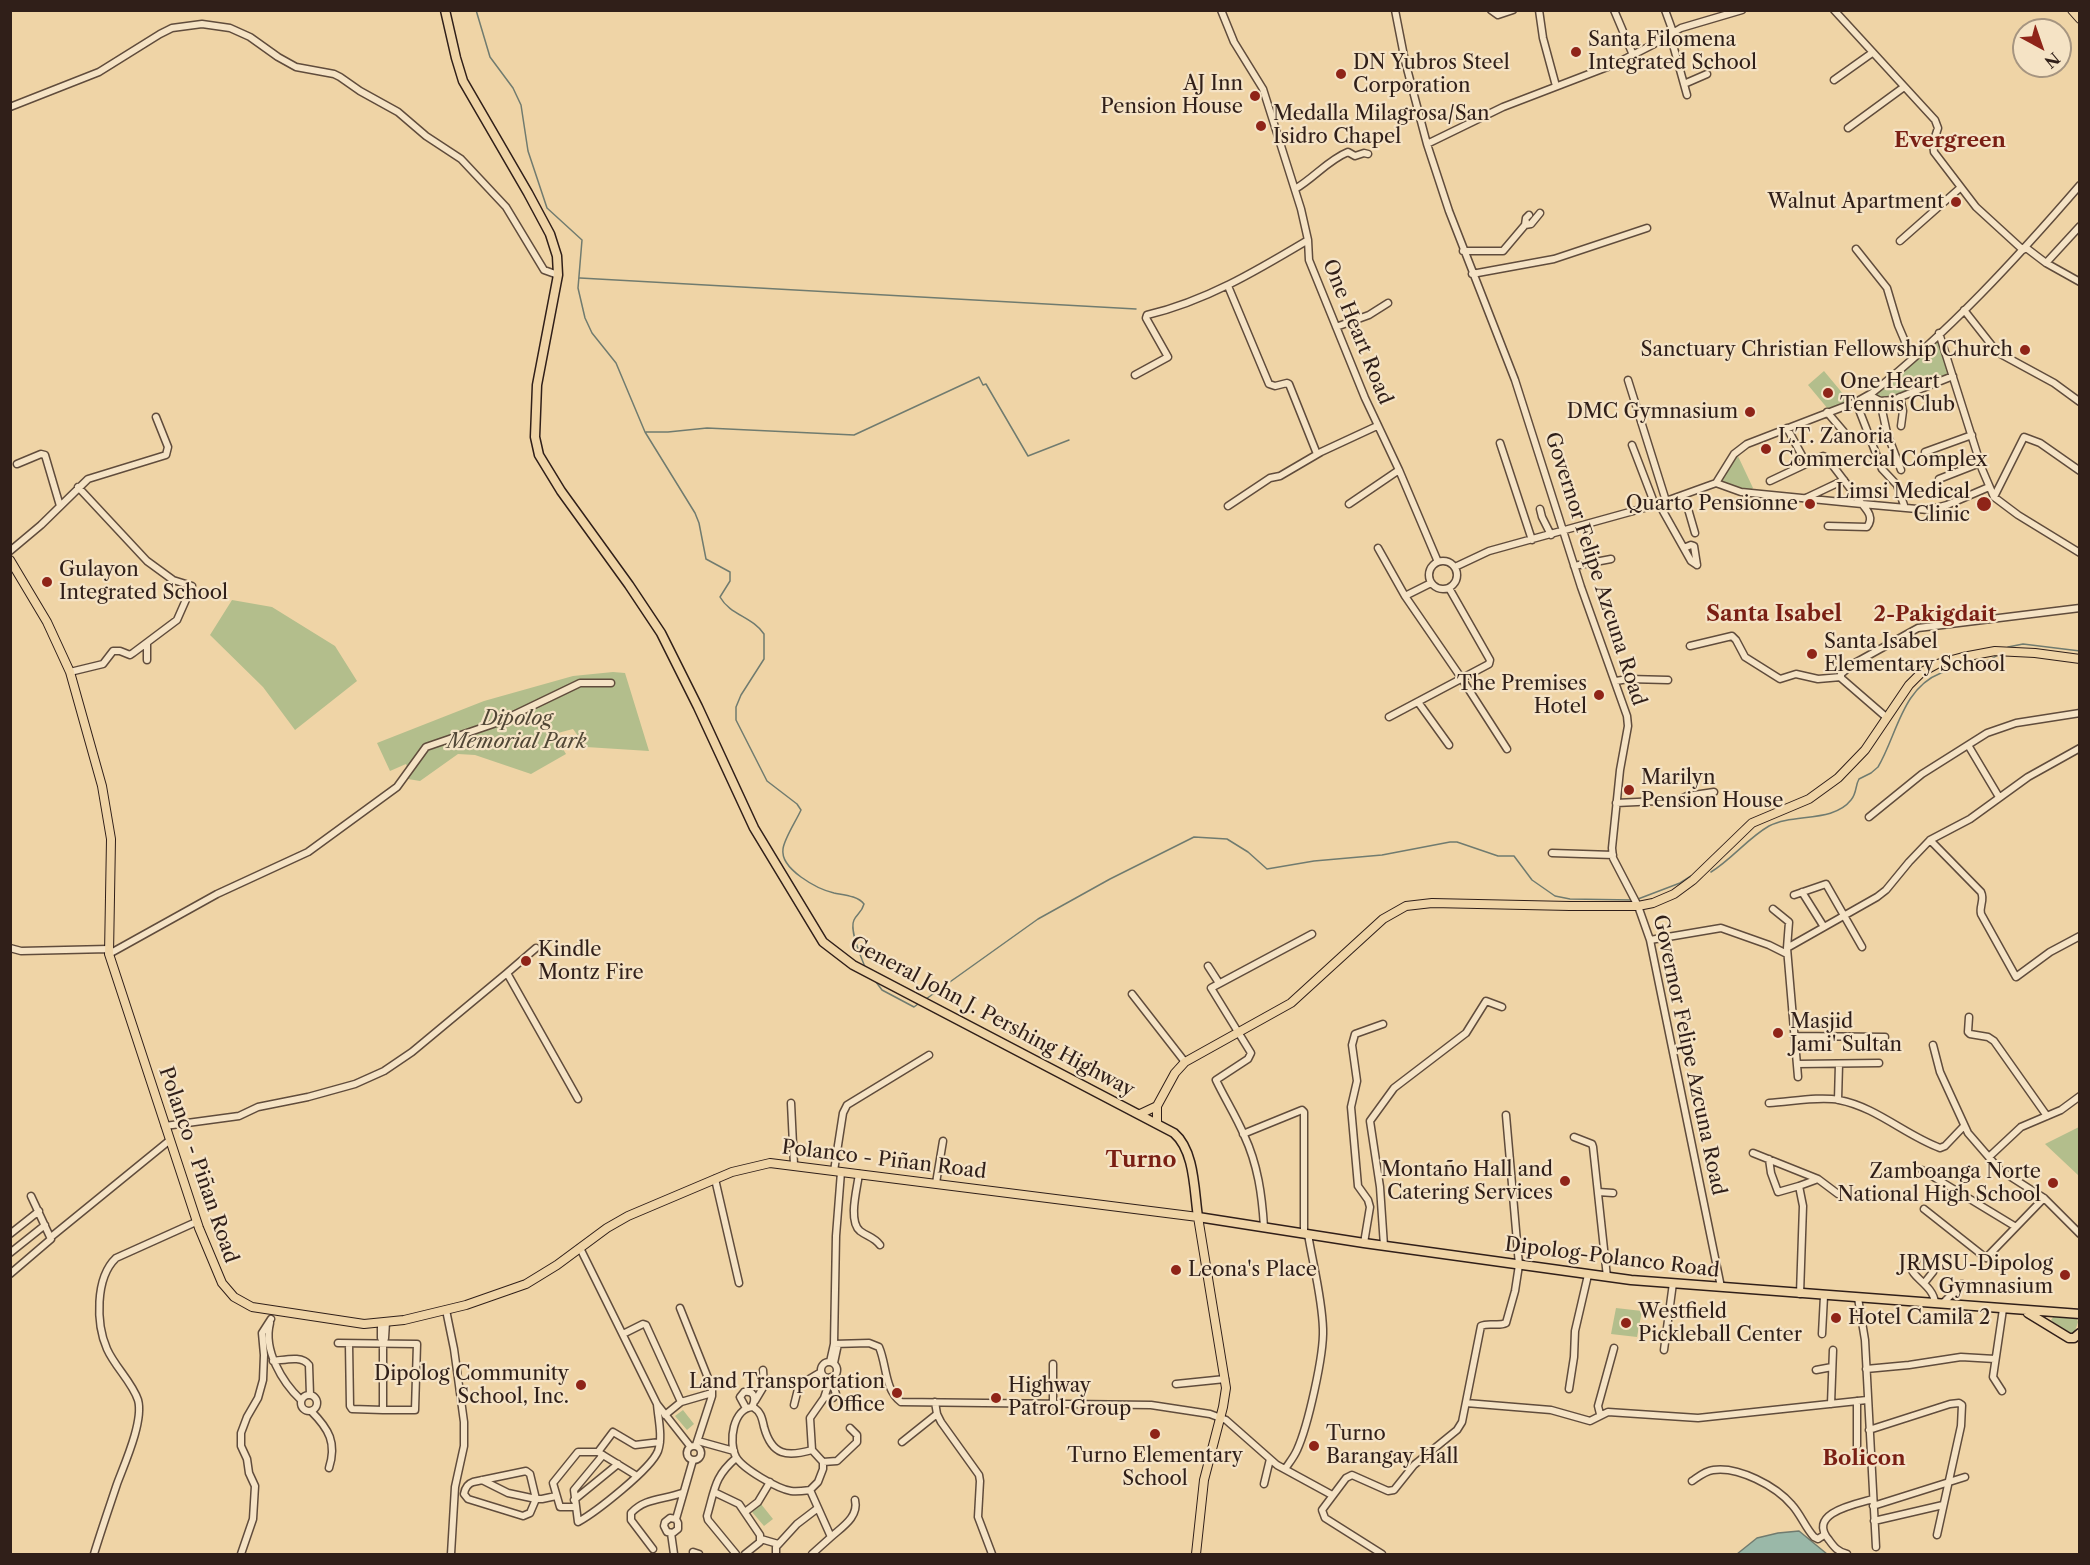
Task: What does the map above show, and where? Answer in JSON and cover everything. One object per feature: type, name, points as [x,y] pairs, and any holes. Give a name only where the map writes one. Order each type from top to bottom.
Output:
[{"type":"highway","name":"General John J. Pershing Highway","points":[[445,10],[463,81],[550,234],[557,256],[558,275],[537,385],[535,437],[539,455],[556,484],[661,633],[754,828],[823,942],[852,965],[1140,1114],[1180,1138],[1189,1159],[1198,1218]]},
{"type":"highway","name":"Dipolog-Polanco Road","points":[[1198,1218],[1588,1275],[1824,1296],[2079,1314]]},
{"type":"highway","points":[[2025,1311],[2069,1338],[2078,1337]]},
{"type":"highway","points":[[2047,1323],[2047,1315],[2051,1312]]},
{"type":"main road","points":[[2072,10],[2079,19]]},
{"type":"main road","name":"Polanco - Piñan Road","points":[[10,560],[47,622],[70,672],[102,786],[110,827],[112,852],[109,951],[196,1222],[218,1274],[228,1291],[243,1303],[272,1315],[364,1324],[383,1323],[466,1305],[526,1284],[619,1220],[716,1179],[758,1164],[779,1162],[1198,1218]]},
{"type":"main road","points":[[1157,1123],[1157,1106],[1175,1073],[1185,1062],[1299,997],[1383,919],[1406,906],[1458,902],[1570,906],[1666,897],[1706,870],[1752,823],[1793,807],[1825,788],[1865,750],[1914,678],[1922,672],[1937,664],[1995,651],[2035,653],[2079,659]]},
{"type":"main road","points":[[1140,1114],[1157,1106]]},
{"type":"main road","name":"General John J. Pershing Highway","points":[[1196,1554],[1204,1480],[1226,1397],[1198,1218]]},
{"type":"street","name":"One Heart Road","points":[[1221,10],[1234,42],[1263,89],[1295,189],[1308,240],[1309,260],[1377,426],[1399,470],[1438,562]]},
{"type":"street","name":"Governor Felipe Azcuna Road","points":[[1395,10],[1405,61],[1427,144],[1463,251],[1515,380],[1574,566],[1627,716],[1628,726],[1616,803],[1613,855],[1635,901],[1650,940],[1721,1287]]},
{"type":"street","points":[[1491,10],[1498,15],[1513,10]]},
{"type":"street","points":[[1539,10],[1543,38],[1556,86]]},
{"type":"street","points":[[1614,10],[1633,55]]},
{"type":"street","points":[[1665,10],[1687,95]]},
{"type":"street","points":[[1708,10],[1708,19]]},
{"type":"street","points":[[1427,144],[1473,120],[1633,55],[1672,33],[1708,19],[1742,10]]},
{"type":"street","points":[[1834,10],[1937,124],[1933,143],[1934,152],[1976,207],[2024,249],[2079,282]]},
{"type":"street","points":[[10,107],[99,72],[172,28],[216,24],[230,28],[250,37],[296,67],[340,77],[398,112],[426,136],[461,159],[506,207],[544,270],[558,275]]},
{"type":"street","points":[[1834,80],[1872,53]]},
{"type":"street","points":[[1684,84],[1707,74]]},
{"type":"street","points":[[1848,128],[1904,87]]},
{"type":"street","points":[[1295,189],[1345,153],[1348,152],[1354,156],[1368,154]]},
{"type":"street","points":[[1455,567],[1489,551],[1660,504],[1716,483],[1730,459],[1747,444],[1869,395],[1964,310],[2024,249],[2079,185]]},
{"type":"street","points":[[1900,241],[1960,188]]},
{"type":"street","points":[[1525,225],[1531,224],[1540,213]]},
{"type":"street","points":[[1463,251],[1503,251],[1525,225],[1529,215]]},
{"type":"street","points":[[2046,263],[2079,226]]},
{"type":"street","points":[[1472,274],[1554,259],[1647,228]]},
{"type":"street","points":[[1135,375],[1168,357],[1146,318],[1147,315],[1181,306],[1228,286],[1308,240]]},
{"type":"street","points":[[1856,249],[1887,288],[1898,325],[1912,358]]},
{"type":"street","points":[[1228,286],[1269,384],[1275,386],[1289,384],[1317,454]]},
{"type":"street","points":[[1336,327],[1369,315],[1388,303]]},
{"type":"street","points":[[1964,310],[1997,352],[2056,384],[2079,402]]},
{"type":"street","points":[[1939,333],[1980,463],[1994,497],[2079,553]]},
{"type":"street","points":[[1869,395],[1880,401],[1899,397],[1953,376]]},
{"type":"street","points":[[1628,380],[1660,504]]},
{"type":"street","points":[[1899,397],[1903,411],[1901,426]]},
{"type":"street","points":[[1880,401],[1887,433],[1901,470]]},
{"type":"street","points":[[1856,402],[1882,469],[1897,485],[1905,508]]},
{"type":"street","points":[[1827,412],[1844,432]]},
{"type":"street","points":[[10,550],[33,532],[78,487],[92,477],[166,455],[169,451],[168,447],[156,417]]},
{"type":"street","points":[[1228,506],[1269,478],[1280,476],[1317,454],[1377,426]]},
{"type":"street","points":[[1787,428],[1806,463]]},
{"type":"street","points":[[1925,452],[1972,435]]},
{"type":"street","points":[[1994,497],[2024,437],[2040,443],[2079,471]]},
{"type":"street","points":[[1500,442],[1532,540]]},
{"type":"street","points":[[1632,445],[1684,548]]},
{"type":"street","points":[[17,464],[41,454],[45,455],[60,506]]},
{"type":"street","points":[[1770,481],[1825,456],[1870,513],[1870,522],[1867,527],[1828,526]]},
{"type":"street","points":[[1939,479],[1980,463]]},
{"type":"street","points":[[1349,504],[1399,470]]},
{"type":"street","points":[[1806,498],[1844,480]]},
{"type":"street","points":[[1716,483],[1741,492],[1905,508],[1936,508],[1989,488]]},
{"type":"street","points":[[70,672],[103,664],[113,651],[130,655],[147,644],[177,620],[192,586],[172,580],[147,561],[78,487]]},
{"type":"street","points":[[1683,495],[1695,533]]},
{"type":"street","points":[[1540,509],[1551,535]]},
{"type":"street","points":[[1378,548],[1405,596],[1507,749]]},
{"type":"street","points":[[1574,566],[1611,559]]},
{"type":"street","points":[[1438,562],[1449,562],[1455,567],[1457,579],[1449,588],[1441,589],[1431,583],[1429,571],[1438,562]]},
{"type":"street","points":[[1405,596],[1431,583]]},
{"type":"street","points":[[1389,717],[1487,666],[1490,662],[1449,588]]},
{"type":"street","points":[[1841,677],[1841,674],[1853,664],[1918,628],[2079,608]]},
{"type":"street","points":[[1690,646],[1732,636],[1745,657],[1780,679],[1796,674],[1818,679],[1841,677],[1886,717]]},
{"type":"street","points":[[147,644],[147,660]]},
{"type":"street","points":[[1616,681],[1668,680]]},
{"type":"street","points":[[10,948],[21,951],[109,951],[217,894],[308,852],[397,787],[426,747],[499,722],[580,683],[611,683]]},
{"type":"street","points":[[1418,702],[1449,745]]},
{"type":"street","points":[[1869,817],[1922,774],[1987,733],[2002,726],[2079,713]]},
{"type":"street","points":[[1968,745],[1999,797]]},
{"type":"street","points":[[1787,951],[1886,890],[1930,840],[1970,819],[2028,777],[2079,748]]},
{"type":"street","points":[[1616,803],[1679,800],[1687,796],[1714,792]]},
{"type":"street","points":[[1930,840],[1981,891],[1983,897],[1981,914],[2016,977],[2050,952],[2079,936]]},
{"type":"street","points":[[1552,853],[1613,855]]},
{"type":"street","points":[[1794,896],[1826,884],[1862,947]]},
{"type":"street","points":[[1802,892],[1824,927]]},
{"type":"street","points":[[1773,909],[1789,922],[1787,951],[1798,1077]]},
{"type":"street","points":[[1650,940],[1721,928],[1787,951]]},
{"type":"street","points":[[1264,1227],[1261,1187],[1253,1156],[1216,1080],[1250,1057],[1250,1051],[1211,989],[1312,934]]},
{"type":"street","points":[[165,1126],[239,1116],[258,1107],[317,1095],[355,1084],[395,1065],[536,948]]},
{"type":"street","points":[[1208,966],[1219,983]]},
{"type":"street","points":[[507,973],[578,1099]]},
{"type":"street","points":[[1132,994],[1185,1062]]},
{"type":"street","points":[[1384,1246],[1380,1187],[1370,1121],[1394,1088],[1466,1033],[1486,1001],[1502,1007]]},
{"type":"street","points":[[1969,1017],[1968,1032],[1976,1037],[1988,1037],[1994,1041],[2047,1116]]},
{"type":"street","points":[[1364,1243],[1370,1207],[1358,1186],[1351,1107],[1358,1081],[1352,1040],[1355,1034],[1383,1024]]},
{"type":"street","points":[[1794,1036],[1885,1037]]},
{"type":"street","points":[[1933,1045],[1940,1072],[1964,1126],[2006,1175],[2044,1198],[2079,1234]]},
{"type":"street","points":[[763,1370],[764,1386],[751,1405],[739,1414],[734,1430],[736,1458],[770,1482],[789,1491],[810,1490],[822,1475],[823,1462],[812,1449],[810,1418],[825,1397],[830,1381],[837,1371],[832,1363],[836,1344],[837,1171],[844,1109],[856,1099],[928,1055]]},
{"type":"street","points":[[1797,1064],[1879,1063]]},
{"type":"street","points":[[1838,1100],[1839,1064]]},
{"type":"street","points":[[1990,1156],[2022,1127],[2067,1107],[2079,1096]]},
{"type":"street","points":[[1769,1103],[1838,1100],[1881,1116],[1940,1148],[1945,1146],[1964,1126]]},
{"type":"street","points":[[791,1103],[794,1165]]},
{"type":"street","points":[[1244,1134],[1302,1110],[1304,1112],[1306,1233],[1322,1319],[1323,1339],[1317,1377],[1301,1439],[1285,1469]]},
{"type":"street","points":[[1382,1554],[1322,1516],[1322,1510],[1346,1478],[1352,1475],[1388,1491],[1394,1490],[1414,1465],[1460,1427],[1481,1326],[1506,1323],[1519,1265],[1506,1115]]},
{"type":"street","points":[[1574,1137],[1592,1144],[1607,1277]]},
{"type":"street","points":[[10,1274],[51,1237],[170,1140]]},
{"type":"street","points":[[936,1183],[943,1141]]},
{"type":"street","points":[[1753,1153],[1818,1179],[1838,1194]]},
{"type":"street","points":[[1769,1159],[1778,1192],[1818,1179]]},
{"type":"street","points":[[1922,1170],[2016,1227]]},
{"type":"street","points":[[859,1174],[854,1221],[858,1230],[873,1236],[880,1245]]},
{"type":"street","points":[[716,1179],[739,1283]]},
{"type":"street","points":[[1799,1186],[1803,1206],[1800,1294]]},
{"type":"street","points":[[1598,1192],[1613,1193]]},
{"type":"street","points":[[31,1196],[51,1237]]},
{"type":"street","points":[[1924,1209],[1986,1258],[2044,1198]]},
{"type":"street","points":[[10,1234],[39,1211]]},
{"type":"street","points":[[94,1554],[130,1451],[139,1407],[136,1396],[112,1358],[104,1340],[100,1319],[101,1281],[109,1265],[116,1258],[196,1222]]},
{"type":"street","points":[[10,1253],[45,1225]]},
{"type":"street","points":[[580,1248],[657,1404],[665,1415],[695,1444],[700,1448],[702,1454],[698,1459],[693,1460],[687,1454],[695,1444],[712,1393],[711,1384],[680,1308]]},
{"type":"street","points":[[1916,1261],[1912,1270],[1939,1303],[1962,1284]]},
{"type":"street","points":[[1924,1282],[1933,1272],[1935,1261]]},
{"type":"street","points":[[1569,1389],[1575,1330],[1588,1275]]},
{"type":"street","points":[[1664,1350],[1673,1283]]},
{"type":"street","points":[[1822,1334],[1824,1296]]},
{"type":"street","points":[[1858,1298],[1864,1333],[1876,1547]]},
{"type":"street","points":[[2002,1391],[1993,1377],[2003,1308]]},
{"type":"street","points":[[446,1310],[452,1334],[464,1422],[464,1446],[455,1487],[451,1554]]},
{"type":"street","points":[[272,1315],[268,1341],[273,1361],[301,1400]]},
{"type":"street","points":[[241,1554],[253,1519],[255,1486],[241,1446],[241,1433],[258,1398],[263,1380],[262,1333],[272,1315]]},
{"type":"street","points":[[383,1323],[381,1338],[383,1342],[383,1410]]},
{"type":"street","points":[[623,1334],[643,1324],[646,1325],[681,1402]]},
{"type":"street","points":[[338,1343],[415,1343],[417,1346],[415,1410],[352,1409],[350,1406],[349,1344]]},
{"type":"street","points":[[836,1344],[874,1344],[881,1352],[887,1378],[901,1402],[1151,1405],[1221,1417],[1234,1426],[1270,1460],[1332,1495]]},
{"type":"street","points":[[1600,1414],[1598,1406],[1614,1348]]},
{"type":"street","points":[[1831,1404],[1833,1350]]},
{"type":"street","points":[[1866,1369],[1961,1357],[1995,1359]]},
{"type":"street","points":[[273,1361],[303,1359],[307,1361],[310,1395]]},
{"type":"street","points":[[794,1405],[799,1384],[821,1372],[823,1364],[832,1363]]},
{"type":"street","points":[[1053,1364],[1053,1404]]},
{"type":"street","points":[[1816,1370],[1832,1367]]},
{"type":"street","points":[[821,1372],[830,1381]]},
{"type":"street","points":[[1176,1384],[1225,1379]]},
{"type":"street","points":[[665,1415],[681,1402],[712,1393]]},
{"type":"street","points":[[311,1412],[317,1403],[310,1395],[305,1396],[300,1406],[303,1410],[311,1412],[326,1428],[333,1446],[329,1468]]},
{"type":"street","points":[[1466,1403],[1551,1410],[1592,1421],[1600,1414],[1615,1412],[1698,1418],[1867,1400]]},
{"type":"street","points":[[1857,1401],[1857,1446]]},
{"type":"street","points":[[935,1402],[937,1414],[948,1434],[979,1475],[978,1517],[992,1554]]},
{"type":"street","points":[[1869,1430],[1950,1404],[1960,1403],[1963,1409],[1961,1426],[1937,1535]]},
{"type":"street","points":[[657,1404],[660,1442],[650,1464],[579,1523],[574,1490],[614,1432],[635,1445],[660,1442]]},
{"type":"street","points":[[751,1405],[760,1412],[767,1436],[780,1451],[790,1455],[812,1449]]},
{"type":"street","points":[[902,1442],[937,1414]]},
{"type":"street","points":[[823,1462],[837,1461],[857,1442],[857,1435],[850,1428]]},
{"type":"street","points":[[695,1444],[734,1451]]},
{"type":"street","points":[[618,1464],[575,1504],[561,1509],[553,1481],[576,1454],[601,1454],[618,1464],[637,1476]]},
{"type":"street","points":[[736,1458],[723,1469],[707,1516],[736,1554]]},
{"type":"street","points":[[671,1533],[678,1527],[675,1520],[693,1460]]},
{"type":"street","points":[[1264,1484],[1270,1460]]},
{"type":"street","points":[[1692,1482],[1712,1470],[1756,1478],[1777,1491],[1794,1506],[1814,1537],[1818,1539],[1824,1535]]},
{"type":"street","points":[[526,1471],[530,1474],[536,1499],[530,1513],[523,1516],[466,1497],[465,1488],[469,1483],[526,1471]]},
{"type":"street","points":[[1847,1554],[1837,1550],[1824,1535],[1823,1527],[1828,1515],[1965,1477]]},
{"type":"street","points":[[482,1480],[508,1493],[536,1499],[556,1496]]},
{"type":"street","points":[[745,1512],[758,1502],[770,1482]]},
{"type":"street","points":[[810,1490],[831,1537]]},
{"type":"street","points":[[714,1492],[734,1501],[745,1512],[759,1532],[761,1539]]},
{"type":"street","points":[[653,1548],[631,1520],[631,1513],[644,1502],[682,1493]]},
{"type":"street","points":[[812,1554],[855,1514],[855,1500]]},
{"type":"street","points":[[1874,1521],[1943,1505]]},
{"type":"street","points":[[776,1554],[778,1545],[797,1524],[818,1508]]},
{"type":"street","points":[[671,1533],[665,1530],[664,1524],[670,1518],[675,1520]]},
{"type":"street","points":[[671,1533],[674,1554]]},
{"type":"street","points":[[761,1539],[778,1545]]},
{"type":"street","points":[[745,1554],[761,1539]]},
{"type":"green space","points":[[1932,342],[1940,342],[1949,372],[1947,376],[1889,399],[1878,398],[1877,392]]},
{"type":"green space","name":"One Heart Tennis Club","points":[[1824,371],[1849,401],[1828,409],[1808,385]]},
{"type":"green space","points":[[1737,454],[1753,488],[1751,490],[1746,491],[1721,483],[1720,480]]},
{"type":"green space","points":[[232,600],[272,607],[335,646],[357,681],[295,730],[263,687],[210,635]]},
{"type":"green space","name":"Dipolog Memorial Park","points":[[625,673],[649,751],[586,747],[573,729],[554,734],[566,754],[531,774],[475,755],[458,754],[420,781],[408,779],[409,771],[406,764],[390,771],[377,743],[484,701],[573,676]]},
{"type":"green space","points":[[2079,1127],[2079,1176],[2045,1144]]},
{"type":"green space","name":"Westfield Pickleball Center","points":[[1616,1308],[1642,1311],[1637,1337],[1611,1334]]},
{"type":"green space","points":[[2054,1316],[2076,1317],[2078,1322],[2075,1331],[2072,1334],[2053,1322],[2051,1320]]},
{"type":"green space","points":[[683,1410],[694,1424],[687,1430],[675,1416]]},
{"type":"green space","points":[[761,1504],[773,1519],[764,1526],[752,1512]]},
{"type":"shaded area","points":[[1799,1531],[1827,1554],[1737,1554],[1757,1538]]},
{"type":"waterway","points":[[476,10],[490,57],[513,88],[521,105],[528,151],[547,208],[582,240],[578,288],[585,318],[592,333],[616,363],[645,432],[695,513],[706,559],[730,572],[730,581],[720,597],[724,603],[764,634],[764,659],[741,695],[736,707],[736,720],[767,781],[797,804],[801,810],[783,849],[787,864],[810,883],[827,891],[855,898],[864,904],[854,920],[853,930],[865,967]]},
{"type":"waterway","points":[[580,278],[1136,309]]},
{"type":"waterway","points":[[646,432],[707,428],[854,435],[979,377],[983,385],[986,384],[1028,456],[1069,440]]},
{"type":"waterway","points":[[2008,647],[2023,644],[2080,651]]},
{"type":"waterway","points":[[1711,872],[1769,826],[1779,822],[1823,815],[1843,807],[1853,797],[1859,779],[1878,767],[1902,714],[1917,690],[1928,680],[1941,673],[1985,662],[1998,655]]},
{"type":"waterway","points":[[926,999],[1038,919],[1110,879],[1194,837],[1227,839],[1248,852],[1267,869],[1314,861],[1382,855],[1457,842],[1498,856],[1514,856],[1532,880],[1555,896],[1570,899],[1633,900]]},
{"type":"waterway","points":[[1638,899],[1680,883],[1691,876]]},
{"type":"waterway","points":[[876,982],[882,990],[914,1007],[918,1004]]},
{"type":"place","name":"Santa Filomena Integrated School","points":[[1576,52]]},
{"type":"place","name":"DN Yubros Steel Corporation","points":[[1341,74]]},
{"type":"place","name":"AJ Inn Pension House","points":[[1255,96]]},
{"type":"place","name":"Medalla Milagrosa/San Isidro Chapel","points":[[1261,126]]},
{"type":"place","name":"Walnut Apartment","points":[[1956,202]]},
{"type":"place","name":"Sanctuary Christian Fellowship Church","points":[[2025,350]]},
{"type":"place","name":"One Heart Tennis Club","points":[[1828,393]]},
{"type":"place","name":"DMC Gymnasium","points":[[1750,412]]},
{"type":"place","name":"L.T. Zanoria Commercial Complex","points":[[1766,449]]},
{"type":"place","name":"Quarto Pensionne","points":[[1810,504]]},
{"type":"place","name":"Limsi Medical Clinic","points":[[1984,504]]},
{"type":"place","name":"Gulayon Integrated School","points":[[47,582]]},
{"type":"place","name":"Santa Isabel Elementary School","points":[[1812,654]]},
{"type":"place","name":"The Premises Hotel","points":[[1599,695]]},
{"type":"place","name":"Marilyn Pension House","points":[[1629,790]]},
{"type":"place","name":"Kindle Montz Fire","points":[[526,961]]},
{"type":"place","name":"Masjid Jami' Sultan","points":[[1778,1033]]},
{"type":"place","name":"Montaño Hall and Catering Services","points":[[1565,1181]]},
{"type":"place","name":"Zamboanga Norte National High School","points":[[2053,1183]]},
{"type":"place","name":"Leona's Place","points":[[1176,1270]]},
{"type":"place","name":"JRMSU-Dipolog Gymnasium","points":[[2065,1275]]},
{"type":"place","name":"Hotel Camila 2","points":[[1836,1318]]},
{"type":"place","name":"Westfield Pickleball Center","points":[[1626,1323]]},
{"type":"place","name":"Dipolog Community School, Inc.","points":[[581,1385]]},
{"type":"place","name":"Land Transportation Office","points":[[897,1393]]},
{"type":"place","name":"Highway Patrol Group","points":[[996,1398]]},
{"type":"place","name":"Turno Elementary School","points":[[1155,1434]]},
{"type":"place","name":"Turno Barangay Hall","points":[[1314,1446]]},
{"type":"district","name":"Evergreen","points":[[1950,141]]},
{"type":"district","name":"Santa Isabel","points":[[1774,615]]},
{"type":"district","name":"2-Pakigdait","points":[[1935,615]]},
{"type":"district","name":"Turno","points":[[1141,1161]]},
{"type":"district","name":"Bolicon","points":[[1864,1459]]}]
